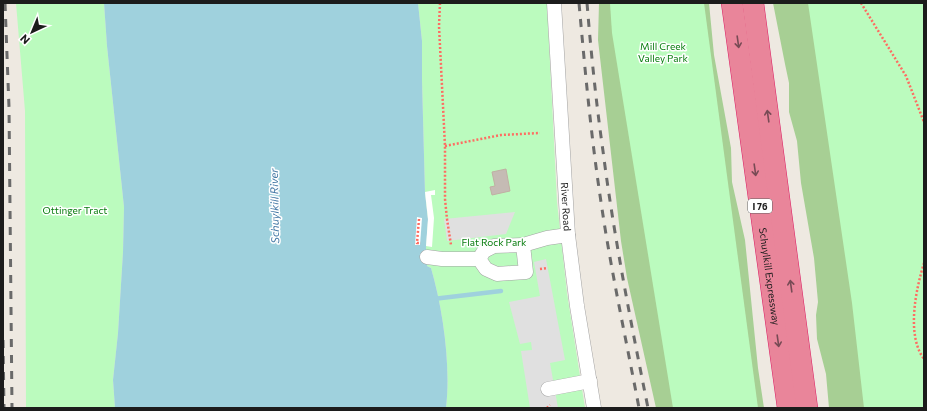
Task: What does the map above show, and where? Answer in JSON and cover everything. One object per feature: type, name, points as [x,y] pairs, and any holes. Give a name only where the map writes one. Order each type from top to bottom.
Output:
[{"type":"highway","name":"Schuylkill Expressway","points":[[732,3],[788,408]]},
{"type":"highway","name":"Schuylkill Expressway","points":[[752,3],[808,408]]},
{"type":"street","name":"River Road","points":[[554,3],[568,235],[577,306],[594,408]]},
{"type":"street","points":[[479,259],[484,251],[494,246],[523,245],[547,238],[568,235]]},
{"type":"street","points":[[479,259],[486,269],[497,274],[526,272],[523,245]]},
{"type":"street","points":[[426,250],[442,259],[479,259]]},
{"type":"street","points":[[548,389],[590,381]]},
{"type":"path","points":[[440,3],[439,26],[445,146],[445,199],[454,259]]},
{"type":"path","points":[[861,3],[906,76],[924,122]]},
{"type":"path","points":[[445,146],[501,135],[540,133]]},
{"type":"path","points":[[419,219],[418,243],[426,250]]},
{"type":"path","points":[[924,263],[918,288],[914,321],[918,348],[924,359]]},
{"type":"path","points":[[547,408],[550,405]]},
{"type":"green space","name":"Ottinger Tract","points":[[16,3],[104,3],[107,46],[124,207],[118,333],[113,380],[115,408],[26,408],[25,111]]},
{"type":"green space","name":"Flat Rock Park","points":[[418,3],[547,3],[557,202],[567,293],[585,408],[446,408],[447,356],[445,338],[439,301],[431,268],[427,266],[426,248],[428,220],[425,193],[422,41]]},
{"type":"green space","name":"Mill Creek Valley Park","points":[[599,3],[709,3],[714,55],[731,148],[732,182],[745,240],[758,368],[764,408],[656,408],[627,278],[621,241],[598,40]]},
{"type":"green space","name":"Mill Creek Valley Park","points":[[610,3],[704,3],[758,408],[673,408],[612,33]]},
{"type":"green space","points":[[773,3],[924,3],[924,408],[829,408],[826,374],[817,339],[816,315],[818,302],[814,258],[801,183],[797,141],[789,112],[789,83]]},
{"type":"green space","points":[[808,3],[924,3],[924,408],[864,408],[852,303]]},
{"type":"shaded area","points":[[515,212],[506,234],[447,241],[444,219]]},
{"type":"shaded area","points":[[546,259],[565,360],[550,363],[558,408],[530,408],[521,351],[532,350],[531,342],[520,344],[509,302],[540,296],[534,262]]},
{"type":"water","name":"Schuylkill River","points":[[104,3],[418,3],[422,41],[425,193],[428,220],[426,248],[427,266],[431,268],[435,284],[445,338],[447,356],[446,408],[115,408],[113,380],[118,333],[124,207],[107,46]]},
{"type":"pier","points":[[435,190],[435,195],[431,195],[434,218],[432,247],[426,246],[428,219],[425,192]]},
{"type":"pier","points":[[417,217],[422,218],[420,245],[415,245]]},
{"type":"building","points":[[506,169],[510,191],[492,195],[490,187],[495,186],[492,172]]},
{"type":"waterway","points":[[433,299],[501,291]]},
{"type":"railway","points":[[5,3],[9,107],[12,408]]},
{"type":"railway","points":[[579,3],[597,177],[614,279],[639,408]]},
{"type":"railway","points":[[587,3],[596,96],[607,183],[623,280],[648,408]]},
{"type":"railway","points":[[3,340],[4,408]]}]
